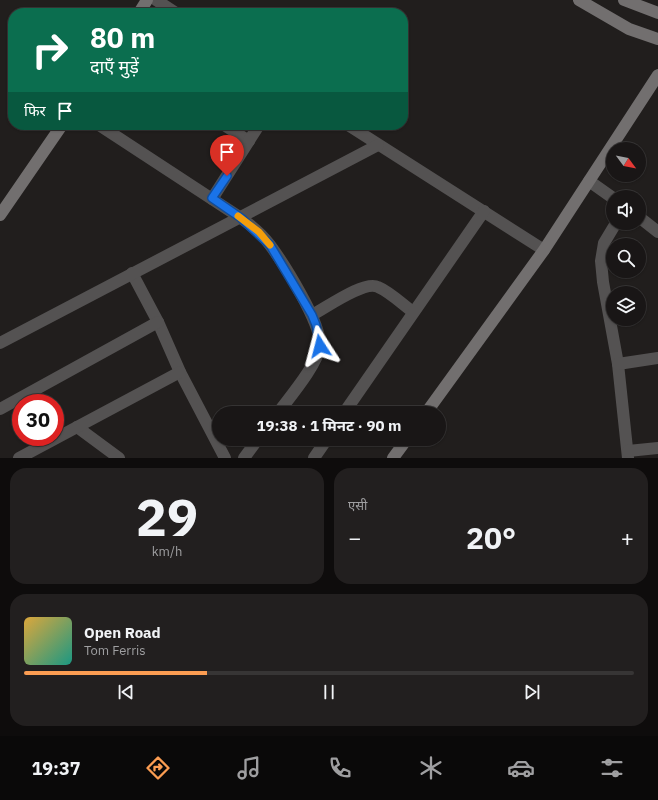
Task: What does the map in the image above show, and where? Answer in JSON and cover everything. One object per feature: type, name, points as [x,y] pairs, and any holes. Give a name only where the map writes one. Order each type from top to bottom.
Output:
[{"type":"street","points":[[156,0],[168,8]]},
{"type":"street","points":[[580,0],[629,29],[658,39]]},
{"type":"street","points":[[624,0],[658,12]]},
{"type":"street","points":[[431,406],[544,250],[658,75]]},
{"type":"street","points":[[0,216],[59,130]]},
{"type":"street","points":[[106,130],[241,218],[270,245],[312,315],[316,325],[320,346],[308,374],[283,406]]},
{"type":"street","points":[[232,130],[249,141]]},
{"type":"street","points":[[212,198],[256,130]]},
{"type":"street","points":[[356,130],[544,250]]},
{"type":"street","points":[[0,343],[378,145]]},
{"type":"street","points":[[589,181],[606,193]]},
{"type":"street","points":[[349,406],[484,211]]},
{"type":"street","points":[[646,222],[655,228]]},
{"type":"street","points":[[611,230],[604,243],[601,261],[603,282],[618,364],[628,455],[658,448]]},
{"type":"street","points":[[132,273],[158,322],[180,372],[225,458]]},
{"type":"street","points":[[312,315],[359,289],[370,285],[377,286],[413,312]]},
{"type":"street","points":[[0,409],[158,322]]},
{"type":"street","points":[[618,364],[658,358]]},
{"type":"street","points":[[19,458],[180,372]]},
{"type":"street","points":[[77,427],[119,458]]},
{"type":"street","points":[[244,458],[253,446]]},
{"type":"street","points":[[314,458],[322,446]]},
{"type":"street","points":[[393,458],[402,446]]},
{"type":"slow traffic","points":[[238,216],[259,232],[270,245]]},
{"type":"route","points":[[227,176],[212,198],[259,232],[270,245],[312,315],[316,325],[320,346]]}]
